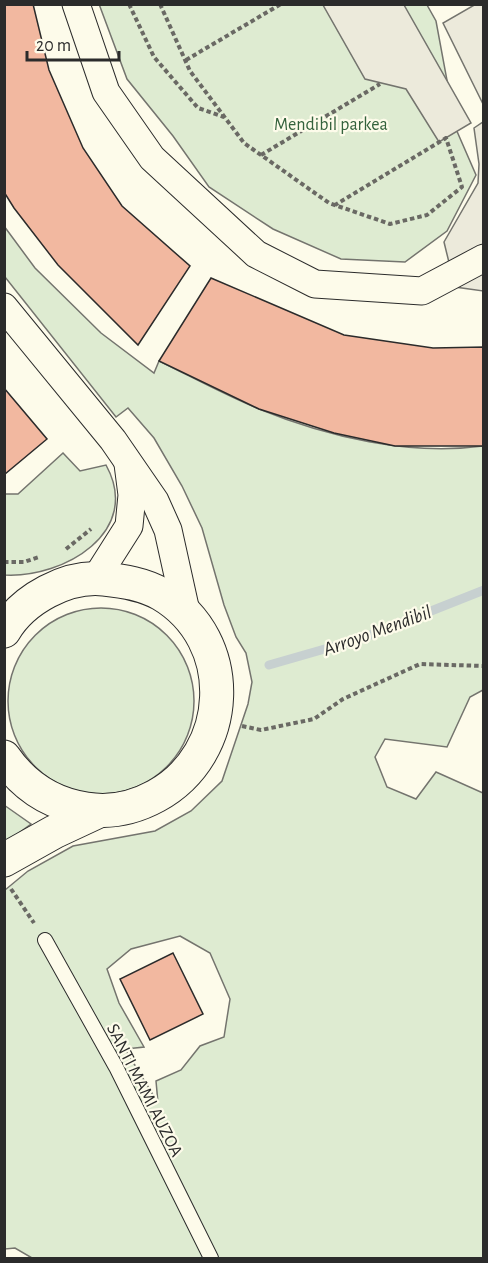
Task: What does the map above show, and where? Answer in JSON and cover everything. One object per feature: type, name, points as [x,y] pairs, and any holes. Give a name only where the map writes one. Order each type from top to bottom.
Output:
[{"type":"street","points":[[76,4],[106,92],[152,158],[256,254],[315,284],[422,291],[483,258]]},
{"type":"street","points":[[4,307],[113,440],[155,501],[168,530],[187,616]]},
{"type":"street","points":[[96,578],[129,526],[132,495],[128,463]]},
{"type":"street","points":[[4,631],[10,621],[36,597],[65,584],[96,578],[129,581],[161,594],[187,616],[208,647],[218,684],[215,721],[200,758],[173,787],[138,806],[99,811],[69,807],[40,793],[15,774],[4,757]]},
{"type":"street","points":[[4,594],[36,597]]},
{"type":"street","points":[[7,874],[54,832],[99,811]]},
{"type":"lane","name":"SANTI MAMI AUZOA","points":[[45,940],[116,1067],[211,1258]]},
{"type":"path","points":[[129,4],[154,57],[198,108],[225,117]]},
{"type":"path","points":[[160,4],[190,71],[244,143],[335,205],[390,224],[427,215],[462,187],[446,138],[335,205]]},
{"type":"path","points":[[186,60],[281,4]]},
{"type":"path","points":[[261,155],[380,84]]},
{"type":"path","points":[[63,551],[93,528]]},
{"type":"path","points":[[4,562],[24,562],[44,556]]},
{"type":"path","points":[[215,721],[261,730],[314,719],[343,699],[420,664],[483,666]]},
{"type":"path","points":[[7,874],[45,940]]},
{"type":"green space","name":"Mendibil parkea","points":[[99,4],[427,5],[436,21],[456,129],[476,175],[447,231],[405,262],[341,259],[273,229],[209,187],[173,136],[127,79]]},
{"type":"green space","points":[[4,226],[35,268],[101,333],[154,373],[159,361],[259,409],[341,436],[369,442],[426,448],[483,446],[483,690],[470,697],[447,747],[385,739],[375,757],[387,787],[416,799],[436,772],[483,793],[483,1258],[32,1258],[15,1248],[5,1249],[5,890],[28,871],[73,846],[155,831],[191,811],[222,781],[248,704],[252,682],[246,653],[236,637],[224,605],[202,528],[182,486],[154,438],[128,408],[116,417],[5,277]],"holes":[[[180,936],[210,953],[230,999],[224,1037],[200,1046],[181,1070],[156,1081],[158,1103],[125,1049],[144,1047],[119,1003],[107,969],[131,949]]]},
{"type":"green space","points":[[63,453],[80,471],[106,465],[115,489],[114,511],[106,530],[92,546],[73,559],[28,574],[5,575],[5,494],[18,494]]},
{"type":"green space","points":[[101,608],[119,609],[137,615],[153,623],[167,635],[179,649],[187,665],[193,683],[193,719],[187,737],[179,753],[167,767],[153,779],[137,787],[119,793],[101,794],[83,793],[65,787],[49,779],[35,767],[23,753],[15,737],[9,719],[8,701],[9,683],[15,665],[23,649],[35,635],[49,623],[65,615],[83,609]]},
{"type":"green space","points":[[4,805],[31,824],[5,843],[4,843]]},
{"type":"shaded area","points":[[476,4],[483,5],[483,104],[443,23]]},
{"type":"shaded area","points":[[323,5],[404,5],[471,123],[439,142],[406,89],[365,79]]},
{"type":"shaded area","points":[[483,122],[483,291],[455,287],[444,242],[478,183],[479,164],[474,128]]},
{"type":"building","points":[[4,4],[33,4],[49,70],[83,148],[122,206],[190,266],[138,345],[58,265],[4,192]]},
{"type":"building","points":[[211,278],[344,335],[433,348],[484,347],[484,446],[395,446],[334,433],[259,409],[159,361]]},
{"type":"building","points":[[4,388],[47,439],[5,474],[4,474]]},
{"type":"building","points":[[173,953],[203,1014],[150,1040],[120,979]]},
{"type":"waterway","name":"Arroyo Mendibil","points":[[269,665],[363,638],[484,590]]}]
